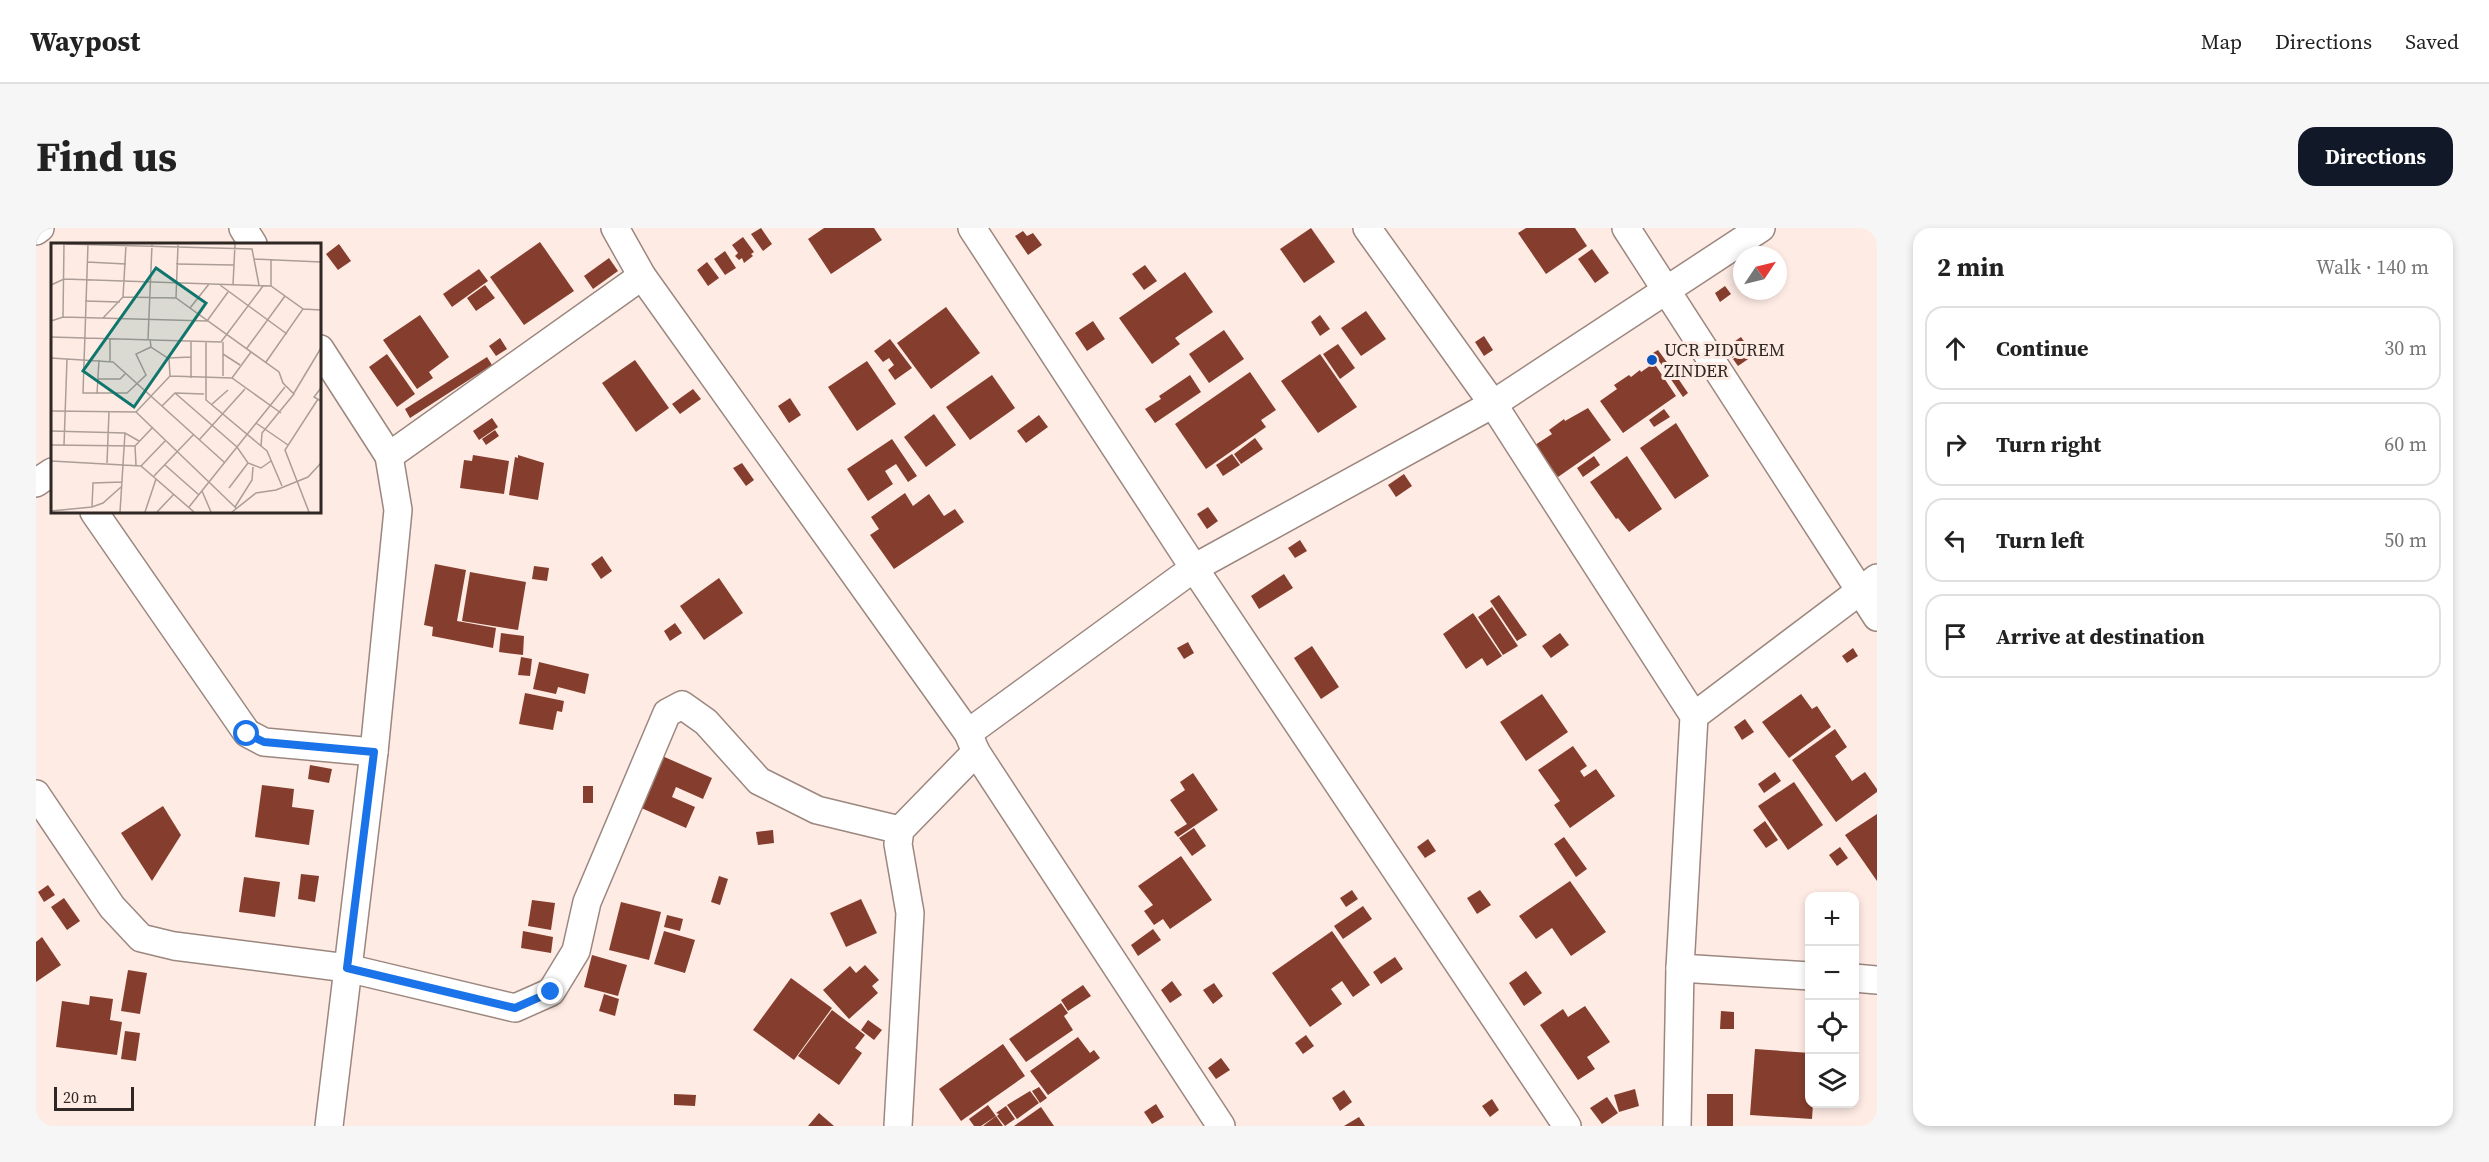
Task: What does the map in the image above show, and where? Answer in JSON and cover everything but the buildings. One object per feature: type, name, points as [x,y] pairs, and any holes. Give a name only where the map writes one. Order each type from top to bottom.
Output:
[{"type":"street","points":[[36,231],[40,228]]},
{"type":"street","points":[[243,228],[252,243]]},
{"type":"street","points":[[615,228],[642,276],[972,743],[1221,1126]]},
{"type":"street","points":[[972,228],[1194,568],[1567,1126]]},
{"type":"street","points":[[1367,228],[1493,404],[1694,716],[1680,968],[1677,1126]]},
{"type":"street","points":[[1626,228],[1868,584],[1877,616]]},
{"type":"street","points":[[898,1126],[910,913],[898,844],[900,830],[972,743],[1194,568],[1493,404],[1761,228]]},
{"type":"street","points":[[389,456],[642,276]]},
{"type":"street","points":[[321,352],[389,456],[398,510],[374,752],[329,1126]]},
{"type":"street","points":[[36,483],[51,473]]},
{"type":"street","points":[[95,513],[247,734],[264,742],[374,752]]},
{"type":"street","points":[[1694,716],[1868,584]]},
{"type":"street","points":[[36,794],[112,907],[141,938],[174,946],[347,968],[515,1008],[551,992],[576,951],[587,902],[667,713],[682,705],[706,722],[759,781],[817,810],[900,830]]},
{"type":"street","points":[[1680,968],[1805,976]]},
{"type":"street","points":[[1859,978],[1877,980]]},
{"type":"place","name":"UCR PIDUREM ZINDER","points":[[1652,360]]},
{"type":"route","points":[[247,734],[264,742],[374,752],[347,968],[515,1008],[551,992]]}]
